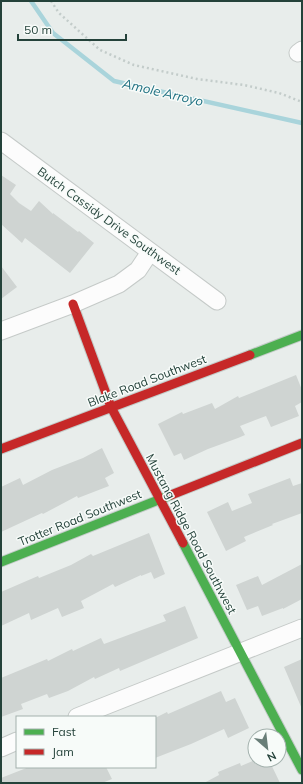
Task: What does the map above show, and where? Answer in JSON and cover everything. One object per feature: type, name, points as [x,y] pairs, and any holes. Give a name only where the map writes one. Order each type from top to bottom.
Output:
[{"type":"street","name":"Butch Cassidy Drive Southwest","points":[[1,141],[218,301]]},
{"type":"street","points":[[1,331],[73,304],[119,284],[138,270],[150,252]]},
{"type":"street","name":"Mustang Ridge Road Southwest","points":[[73,304],[111,408],[302,770]]},
{"type":"street","name":"Blake Road Southwest","points":[[1,449],[302,335]]},
{"type":"street","name":"Trotter Road Southwest","points":[[1,562],[302,443]]},
{"type":"street","points":[[80,716],[302,628]]},
{"type":"street","points":[[1,748],[16,741]]},
{"type":"path","points":[[51,1],[59,13],[100,50],[134,65],[197,79],[244,85],[279,93],[302,102]]},
{"type":"building","points":[[1,175],[16,185],[10,194],[19,203],[31,211],[39,201],[53,214],[94,243],[70,273],[25,238],[22,243],[1,224]]},
{"type":"building","points":[[1,266],[17,287],[1,299]]},
{"type":"building","points":[[296,375],[302,390],[302,402],[295,406],[299,416],[271,427],[266,416],[240,426],[245,435],[184,460],[181,453],[174,456],[158,424],[182,412],[183,414],[212,403],[215,409],[238,396],[239,398]]},
{"type":"building","points":[[102,448],[114,473],[105,478],[109,486],[78,498],[77,496],[43,514],[42,513],[1,532],[1,487],[20,478],[23,485],[52,470],[83,458]]},
{"type":"building","points":[[290,478],[293,486],[302,483],[302,513],[272,524],[273,525],[244,537],[246,541],[226,551],[207,512],[228,502],[232,511],[252,503],[248,494]]},
{"type":"building","points":[[149,533],[165,574],[154,579],[151,572],[115,587],[113,584],[81,601],[84,608],[62,617],[58,608],[31,620],[29,613],[1,626],[1,592],[38,576],[39,578],[71,565],[91,554],[93,556]]},
{"type":"building","points":[[302,564],[302,599],[283,609],[262,616],[258,606],[247,610],[236,585],[258,576],[262,585]]},
{"type":"building","points":[[185,606],[198,638],[120,671],[119,668],[95,679],[94,677],[68,691],[49,698],[47,694],[21,704],[23,709],[1,717],[1,678],[47,659],[48,661],[72,649],[73,651],[101,638],[104,644],[166,621],[163,615]]},
{"type":"building","points":[[302,659],[302,709],[284,667]]},
{"type":"building","points":[[221,691],[226,702],[235,698],[249,728],[228,738],[224,729],[156,758],[156,718],[167,712],[168,714]]},
{"type":"building","points":[[240,763],[241,766],[247,763],[247,768],[273,768],[280,783],[204,783],[219,775],[218,772]]},
{"type":"building","points":[[26,768],[106,768],[112,779],[102,783],[1,783],[1,778]]},
{"type":"waterway","name":"Amole Arroyo","points":[[31,1],[53,33],[114,81],[302,123]]},
{"type":"traffic: fast","points":[[250,355],[302,335]]},
{"type":"traffic: fast","points":[[1,562],[171,495]]},
{"type":"traffic: fast","points":[[183,543],[302,770]]},
{"type":"traffic: jam","points":[[73,304],[111,407],[183,543]]},
{"type":"traffic: jam","points":[[1,449],[250,355]]},
{"type":"traffic: jam","points":[[171,495],[302,443]]}]
